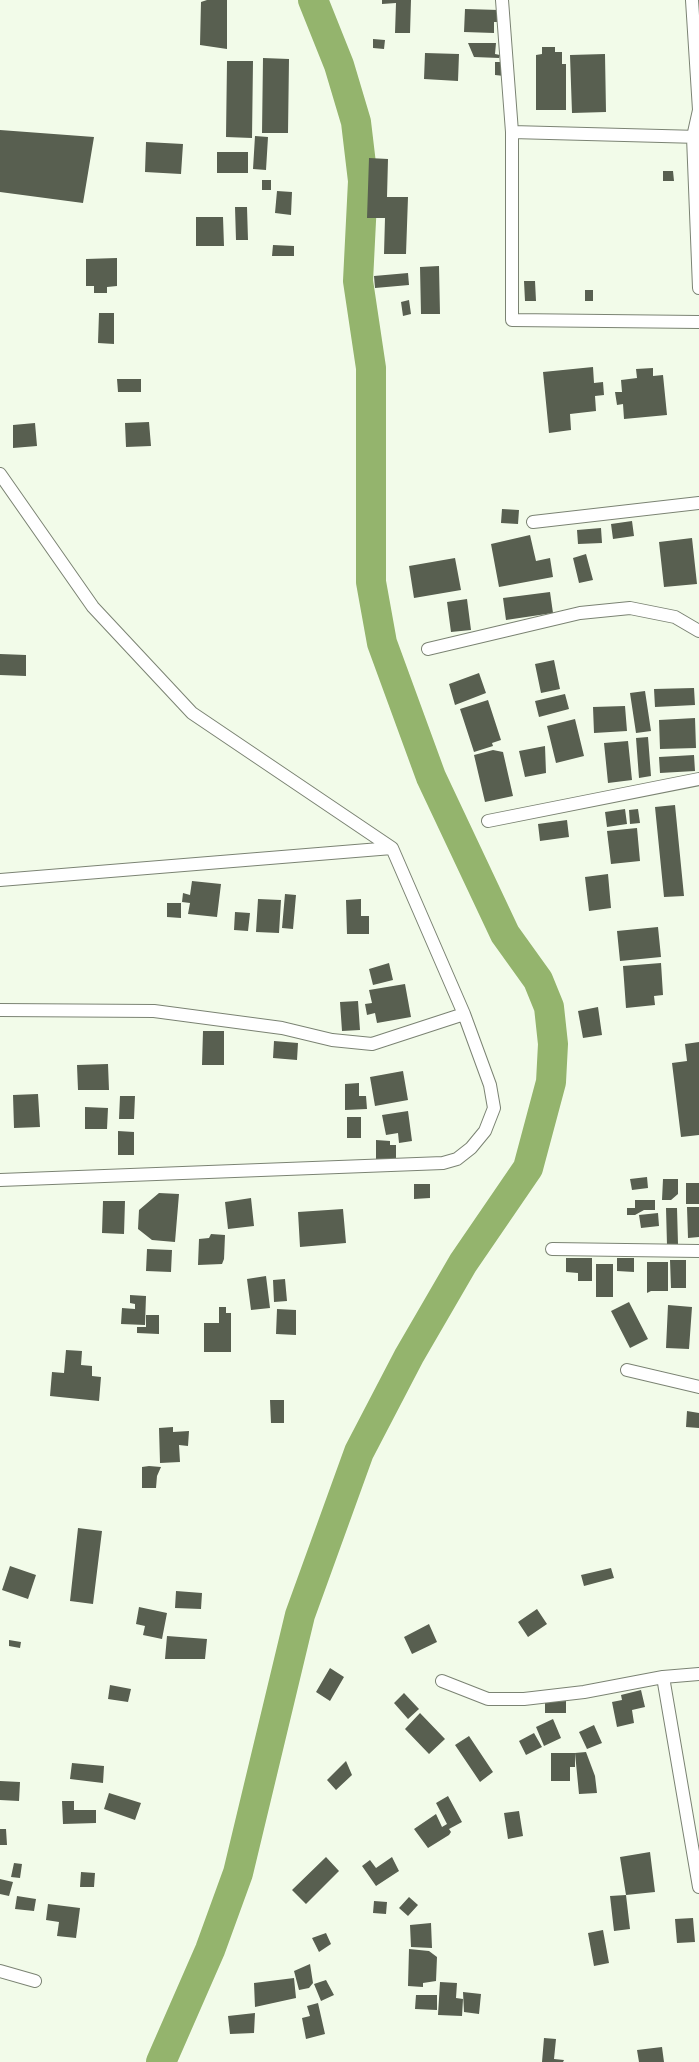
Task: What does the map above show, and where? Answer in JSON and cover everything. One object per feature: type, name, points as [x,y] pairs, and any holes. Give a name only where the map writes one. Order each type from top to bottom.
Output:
[{"type":"street","points":[[502,0],[512,132],[512,320],[699,322]]},
{"type":"street","points":[[692,0],[699,110],[696,137],[699,288]]},
{"type":"street","points":[[512,132],[696,137]]},
{"type":"street","points":[[0,474],[93,607],[192,713],[392,848],[464,1014],[490,1084],[494,1108],[485,1131],[470,1148],[457,1159],[443,1163],[0,1180]]},
{"type":"street","points":[[533,522],[699,503]]},
{"type":"street","points":[[428,649],[580,613],[630,608],[675,618],[699,631]]},
{"type":"street","points":[[488,821],[699,780]]},
{"type":"street","points":[[0,880],[392,848]]},
{"type":"street","points":[[0,1010],[154,1011],[282,1028],[332,1040],[372,1044],[464,1014]]},
{"type":"street","points":[[552,1249],[699,1251]]},
{"type":"street","points":[[627,1370],[699,1387]]},
{"type":"street","points":[[442,1681],[488,1699],[524,1699],[584,1692],[663,1677],[699,1674]]},
{"type":"street","points":[[663,1677],[696,1836],[699,1887]]},
{"type":"street","points":[[0,1972],[36,1981]]},
{"type":"building","points":[[207,0],[227,0],[227,49],[200,45],[201,2]]},
{"type":"building","points":[[382,0],[411,0],[410,33],[395,33],[396,3],[382,4]]},
{"type":"building","points":[[465,9],[499,10],[499,22],[494,22],[494,33],[464,32]]},
{"type":"building","points":[[373,39],[385,40],[384,49],[373,48]]},
{"type":"building","points":[[468,43],[496,43],[495,54],[500,55],[499,58],[474,57]]},
{"type":"building","points":[[542,47],[555,47],[555,52],[562,52],[562,64],[566,64],[566,110],[536,110],[536,55],[542,54]]},
{"type":"building","points":[[425,53],[459,54],[458,81],[424,79]]},
{"type":"building","points":[[605,54],[606,112],[572,113],[570,55]]},
{"type":"building","points":[[263,58],[289,59],[288,133],[262,133]]},
{"type":"building","points":[[227,61],[253,61],[252,138],[226,137]]},
{"type":"building","points":[[495,62],[505,62],[504,76],[495,75]]},
{"type":"building","points":[[0,130],[94,137],[83,203],[0,192]]},
{"type":"building","points":[[255,136],[268,137],[266,170],[253,169]]},
{"type":"building","points":[[146,142],[183,144],[181,174],[145,172]]},
{"type":"building","points":[[217,152],[248,152],[248,173],[217,173]]},
{"type":"building","points":[[369,158],[388,159],[387,197],[408,197],[406,254],[384,254],[385,218],[367,218]]},
{"type":"building","points":[[663,171],[673,171],[674,181],[663,181]]},
{"type":"building","points":[[262,180],[271,180],[271,190],[262,190]]},
{"type":"building","points":[[277,191],[292,192],[291,215],[275,213]]},
{"type":"building","points":[[235,207],[247,207],[248,240],[236,240]]},
{"type":"building","points":[[196,217],[223,217],[224,246],[196,246]]},
{"type":"building","points":[[273,245],[294,246],[294,256],[272,256]]},
{"type":"building","points":[[117,258],[117,286],[107,287],[107,293],[94,293],[94,286],[86,286],[86,259]]},
{"type":"building","points":[[439,266],[440,314],[421,314],[420,267]]},
{"type":"building","points":[[408,273],[409,285],[375,288],[374,276]]},
{"type":"building","points":[[524,281],[535,281],[536,301],[525,301]]},
{"type":"building","points":[[585,290],[593,290],[593,301],[585,301]]},
{"type":"building","points":[[409,300],[411,314],[403,316],[401,302]]},
{"type":"building","points":[[99,313],[114,313],[114,344],[98,343]]},
{"type":"building","points":[[593,367],[594,383],[603,382],[604,395],[595,396],[596,411],[570,414],[571,430],[549,433],[543,372]]},
{"type":"building","points":[[653,368],[653,376],[663,375],[667,415],[624,419],[623,404],[617,405],[615,392],[622,392],[621,380],[637,378],[636,369]]},
{"type":"building","points":[[117,379],[141,379],[141,392],[118,392]]},
{"type":"building","points":[[149,422],[151,446],[126,447],[125,423]]},
{"type":"building","points":[[35,423],[37,446],[13,448],[13,425]]},
{"type":"building","points":[[502,509],[519,510],[518,524],[501,523]]},
{"type":"building","points":[[632,521],[634,536],[613,539],[611,524]]},
{"type":"building","points":[[601,528],[602,543],[578,544],[577,530]]},
{"type":"building","points":[[530,535],[536,561],[550,558],[553,577],[499,587],[491,544]]},
{"type":"building","points":[[692,538],[697,584],[664,587],[659,542]]},
{"type":"building","points":[[586,554],[593,580],[579,583],[573,558]]},
{"type":"building","points":[[455,558],[461,590],[414,598],[409,566]]},
{"type":"building","points":[[550,592],[553,613],[506,620],[503,598]]},
{"type":"building","points":[[467,599],[471,630],[451,632],[447,602]]},
{"type":"building","points":[[0,654],[26,655],[26,676],[0,675]]},
{"type":"building","points":[[554,660],[560,689],[541,693],[535,664]]},
{"type":"building","points":[[479,673],[486,693],[455,705],[449,684]]},
{"type":"building","points":[[694,688],[695,705],[655,707],[654,689]]},
{"type":"building","points":[[645,691],[651,731],[636,733],[630,693]]},
{"type":"building","points":[[565,694],[569,709],[539,717],[535,701]]},
{"type":"building","points":[[488,700],[501,740],[492,743],[493,746],[474,752],[460,709]]},
{"type":"building","points":[[625,706],[627,731],[594,733],[593,707]]},
{"type":"building","points":[[695,718],[696,748],[660,749],[659,720]]},
{"type":"building","points":[[575,719],[584,756],[556,763],[547,726]]},
{"type":"building","points":[[648,737],[651,776],[639,778],[636,738]]},
{"type":"building","points":[[628,741],[632,780],[608,783],[604,743]]},
{"type":"building","points":[[545,746],[546,773],[525,777],[519,751]]},
{"type":"building","points":[[493,750],[503,752],[513,796],[485,802],[474,755]]},
{"type":"building","points":[[694,755],[695,771],[660,773],[659,757]]},
{"type":"building","points":[[675,805],[684,896],[664,897],[655,807]]},
{"type":"building","points":[[625,809],[627,824],[607,827],[605,812]]},
{"type":"building","points":[[638,809],[640,823],[630,824],[629,810]]},
{"type":"building","points":[[567,820],[569,837],[540,841],[538,824]]},
{"type":"building","points":[[637,828],[640,861],[611,864],[607,831]]},
{"type":"building","points":[[608,874],[611,908],[589,911],[585,877]]},
{"type":"building","points":[[192,881],[221,884],[217,917],[188,914],[190,903],[182,902],[183,893],[190,895]]},
{"type":"building","points":[[285,894],[296,895],[293,929],[282,928]]},
{"type":"building","points":[[258,899],[281,900],[279,933],[256,932]]},
{"type":"building","points":[[361,899],[361,916],[369,916],[369,934],[347,934],[346,900]]},
{"type":"building","points":[[167,903],[181,903],[181,918],[167,917]]},
{"type":"building","points":[[235,912],[250,913],[248,931],[234,930]]},
{"type":"building","points":[[658,927],[661,957],[620,961],[617,931]]},
{"type":"building","points":[[389,963],[393,980],[373,985],[369,969]]},
{"type":"building","points":[[661,963],[663,995],[654,996],[655,1005],[626,1008],[623,966]]},
{"type":"building","points":[[405,984],[411,1017],[377,1023],[375,1013],[367,1015],[365,1004],[372,1003],[369,990]]},
{"type":"building","points":[[358,1001],[360,1030],[342,1031],[340,1002]]},
{"type":"building","points":[[598,1007],[602,1035],[583,1038],[578,1011]]},
{"type":"building","points":[[203,1031],[224,1031],[224,1065],[202,1065]]},
{"type":"building","points":[[274,1041],[298,1043],[297,1060],[273,1058]]},
{"type":"building","points":[[699,1042],[699,1135],[681,1137],[672,1063],[687,1061],[685,1044]]},
{"type":"building","points":[[108,1064],[109,1090],[78,1090],[77,1065]]},
{"type":"building","points":[[403,1071],[408,1100],[375,1106],[370,1077]]},
{"type":"building","points":[[359,1083],[359,1096],[366,1096],[367,1109],[345,1110],[345,1084]]},
{"type":"building","points":[[38,1094],[40,1127],[14,1128],[13,1095]]},
{"type":"building","points":[[120,1096],[135,1096],[134,1119],[119,1119]]},
{"type":"building","points":[[85,1107],[108,1108],[107,1129],[85,1129]]},
{"type":"building","points":[[408,1111],[412,1141],[399,1143],[398,1133],[386,1135],[382,1115]]},
{"type":"building","points":[[347,1117],[361,1117],[361,1138],[347,1138]]},
{"type":"building","points":[[118,1131],[134,1132],[134,1155],[118,1155]]},
{"type":"building","points":[[376,1140],[390,1141],[390,1145],[396,1145],[396,1161],[376,1160]]},
{"type":"building","points":[[647,1177],[648,1188],[632,1190],[630,1179]]},
{"type":"building","points":[[663,1179],[678,1179],[678,1194],[671,1200],[662,1200]]},
{"type":"building","points":[[686,1183],[699,1183],[699,1204],[686,1204]]},
{"type":"building","points":[[414,1184],[430,1184],[430,1198],[414,1199]]},
{"type":"building","points":[[159,1193],[179,1194],[175,1242],[152,1240],[138,1229],[139,1210]]},
{"type":"building","points":[[251,1198],[254,1226],[228,1229],[225,1202]]},
{"type":"building","points":[[635,1200],[655,1200],[655,1210],[644,1210],[635,1215],[627,1215],[627,1208],[635,1208]]},
{"type":"building","points":[[103,1201],[125,1201],[124,1234],[102,1233]]},
{"type":"building","points":[[687,1207],[699,1207],[699,1237],[688,1238]]},
{"type":"building","points":[[666,1208],[677,1208],[678,1244],[667,1245]]},
{"type":"building","points":[[343,1209],[346,1243],[300,1247],[298,1212]]},
{"type":"building","points":[[658,1213],[659,1226],[641,1228],[639,1215]]},
{"type":"building","points":[[211,1234],[225,1235],[222,1264],[198,1265],[199,1239],[209,1238]]},
{"type":"building","points":[[147,1249],[172,1250],[171,1272],[146,1271]]},
{"type":"building","points":[[566,1258],[592,1258],[592,1281],[578,1281],[578,1273],[566,1272]]},
{"type":"building","points":[[617,1258],[634,1258],[634,1272],[617,1271]]},
{"type":"building","points":[[670,1260],[686,1260],[686,1288],[671,1288]]},
{"type":"building","points":[[647,1262],[668,1262],[668,1291],[651,1291],[647,1293]]},
{"type":"building","points":[[596,1264],[613,1264],[613,1297],[596,1297]]},
{"type":"building","points":[[266,1276],[270,1308],[251,1310],[247,1279]]},
{"type":"building","points":[[285,1279],[287,1301],[274,1302],[273,1280]]},
{"type":"building","points":[[130,1295],[146,1296],[145,1325],[121,1324],[122,1308],[135,1309],[135,1304],[130,1303]]},
{"type":"building","points":[[629,1302],[648,1339],[630,1348],[611,1311]]},
{"type":"building","points":[[668,1305],[692,1307],[689,1349],[666,1348]]},
{"type":"building","points":[[219,1307],[226,1307],[226,1313],[231,1313],[231,1352],[204,1352],[204,1323],[219,1323]]},
{"type":"building","points":[[277,1309],[296,1310],[296,1335],[276,1334]]},
{"type":"building","points":[[146,1315],[159,1315],[159,1334],[137,1333],[137,1327],[146,1327]]},
{"type":"building","points":[[66,1350],[82,1351],[81,1365],[92,1366],[92,1376],[101,1377],[99,1401],[50,1396],[52,1372],[64,1373]]},
{"type":"building","points":[[270,1400],[284,1400],[284,1423],[271,1423]]},
{"type":"building","points":[[687,1411],[699,1413],[699,1428],[686,1427]]},
{"type":"building","points":[[173,1427],[173,1432],[189,1431],[188,1446],[179,1445],[180,1462],[160,1463],[159,1428]]},
{"type":"building","points":[[142,1467],[161,1467],[157,1476],[156,1488],[142,1488]]},
{"type":"building","points":[[78,1528],[102,1531],[93,1604],[70,1601]]},
{"type":"building","points":[[10,1566],[36,1575],[28,1599],[2,1590]]},
{"type":"building","points":[[611,1568],[614,1578],[584,1586],[581,1575]]},
{"type":"building","points":[[176,1591],[202,1593],[201,1609],[175,1608]]},
{"type":"building","points":[[139,1607],[167,1613],[162,1639],[143,1635],[145,1626],[136,1624]]},
{"type":"building","points":[[537,1609],[547,1624],[528,1637],[518,1622]]},
{"type":"building","points":[[429,1624],[437,1642],[412,1654],[404,1637]]},
{"type":"building","points":[[167,1636],[207,1639],[205,1659],[165,1659]]},
{"type":"building","points":[[9,1640],[21,1642],[20,1648],[9,1646]]},
{"type":"building","points":[[330,1668],[344,1677],[330,1701],[316,1692]]},
{"type":"building","points":[[110,1685],[131,1689],[128,1702],[108,1699]]},
{"type":"building","points":[[641,1690],[645,1707],[632,1710],[634,1723],[617,1727],[612,1702],[622,1700],[621,1695]]},
{"type":"building","points":[[404,1693],[419,1709],[408,1719],[394,1703]]},
{"type":"building","points":[[566,1701],[566,1713],[545,1713],[545,1702]]},
{"type":"building","points":[[420,1713],[445,1739],[429,1754],[405,1729]]},
{"type":"building","points":[[553,1719],[561,1738],[544,1746],[536,1727]]},
{"type":"building","points":[[594,1725],[602,1743],[587,1749],[579,1732]]},
{"type":"building","points":[[534,1733],[542,1747],[526,1755],[519,1741]]},
{"type":"building","points":[[469,1736],[493,1772],[480,1782],[455,1745]]},
{"type":"building","points":[[586,1752],[595,1776],[597,1793],[579,1794],[575,1753]]},
{"type":"building","points":[[551,1753],[575,1753],[575,1767],[570,1767],[570,1781],[551,1781]]},
{"type":"building","points":[[346,1761],[352,1775],[336,1790],[327,1780]]},
{"type":"building","points":[[72,1763],[104,1766],[103,1783],[70,1779]]},
{"type":"building","points":[[0,1781],[20,1782],[19,1801],[0,1800]]},
{"type":"building","points":[[109,1793],[141,1803],[135,1820],[104,1809]]},
{"type":"building","points":[[448,1796],[462,1822],[449,1829],[451,1832],[449,1835],[428,1848],[414,1829],[436,1814],[442,1827],[447,1824],[436,1803]]},
{"type":"building","points":[[62,1801],[74,1801],[74,1810],[96,1810],[96,1823],[63,1824]]},
{"type":"building","points":[[519,1811],[523,1836],[508,1839],[504,1813]]},
{"type":"building","points":[[0,1829],[6,1829],[7,1845],[0,1845]]},
{"type":"building","points":[[650,1852],[655,1892],[626,1895],[620,1857]]},
{"type":"building","points":[[326,1857],[339,1871],[306,1904],[292,1890]]},
{"type":"building","points":[[392,1857],[399,1871],[376,1886],[362,1866],[370,1860],[376,1868]]},
{"type":"building","points":[[14,1863],[22,1864],[20,1878],[11,1877]]},
{"type":"building","points":[[81,1872],[95,1873],[94,1887],[80,1887]]},
{"type":"building","points":[[0,1879],[13,1882],[9,1896],[0,1894]]},
{"type":"building","points":[[626,1895],[630,1929],[614,1931],[610,1896]]},
{"type":"building","points":[[17,1896],[36,1899],[34,1911],[15,1909]]},
{"type":"building","points":[[409,1897],[418,1905],[408,1916],[399,1908]]},
{"type":"building","points":[[374,1901],[387,1902],[386,1914],[373,1913]]},
{"type":"building","points":[[48,1904],[80,1908],[76,1938],[57,1936],[59,1922],[46,1920]]},
{"type":"building","points":[[693,1918],[695,1942],[677,1943],[675,1919]]},
{"type":"building","points":[[431,1923],[432,1948],[411,1947],[410,1925]]},
{"type":"building","points":[[603,1930],[609,1963],[594,1966],[588,1933]]},
{"type":"building","points":[[326,1933],[331,1944],[319,1952],[312,1938]]},
{"type":"building","points":[[409,1949],[429,1951],[437,1957],[436,1981],[423,1983],[423,1987],[408,1986]]},
{"type":"building","points":[[310,1964],[313,1983],[309,1988],[299,1990],[294,1971]]},
{"type":"building","points":[[294,1978],[296,1998],[255,2007],[254,1983]]},
{"type":"building","points":[[326,1980],[334,1995],[321,2001],[314,1984]]},
{"type":"building","points":[[440,1982],[457,1983],[456,1998],[463,1999],[462,2016],[438,2015]]},
{"type":"building","points":[[463,1992],[481,1994],[479,2014],[464,2012]]},
{"type":"building","points":[[416,1995],[437,1995],[437,2010],[415,2009]]},
{"type":"building","points":[[318,2003],[325,2034],[306,2039],[302,2018],[310,2016],[307,2006]]},
{"type":"building","points":[[255,2013],[254,2033],[230,2034],[228,2016]]},
{"type":"building","points":[[544,2038],[556,2039],[554,2059],[564,2060],[563,2062],[542,2062]]},
{"type":"building","points":[[662,2047],[664,2062],[639,2062],[637,2050]]},
{"type":"waterway","points":[[161,2062],[210,1950],[238,1873],[300,1615],[359,1452],[409,1356],[463,1263],[528,1168],[551,1082],[553,1044],[549,1007],[538,980],[505,934],[431,777],[382,643],[371,582],[371,368],[358,281],[363,181],[356,122],[339,65],[313,0]]}]
